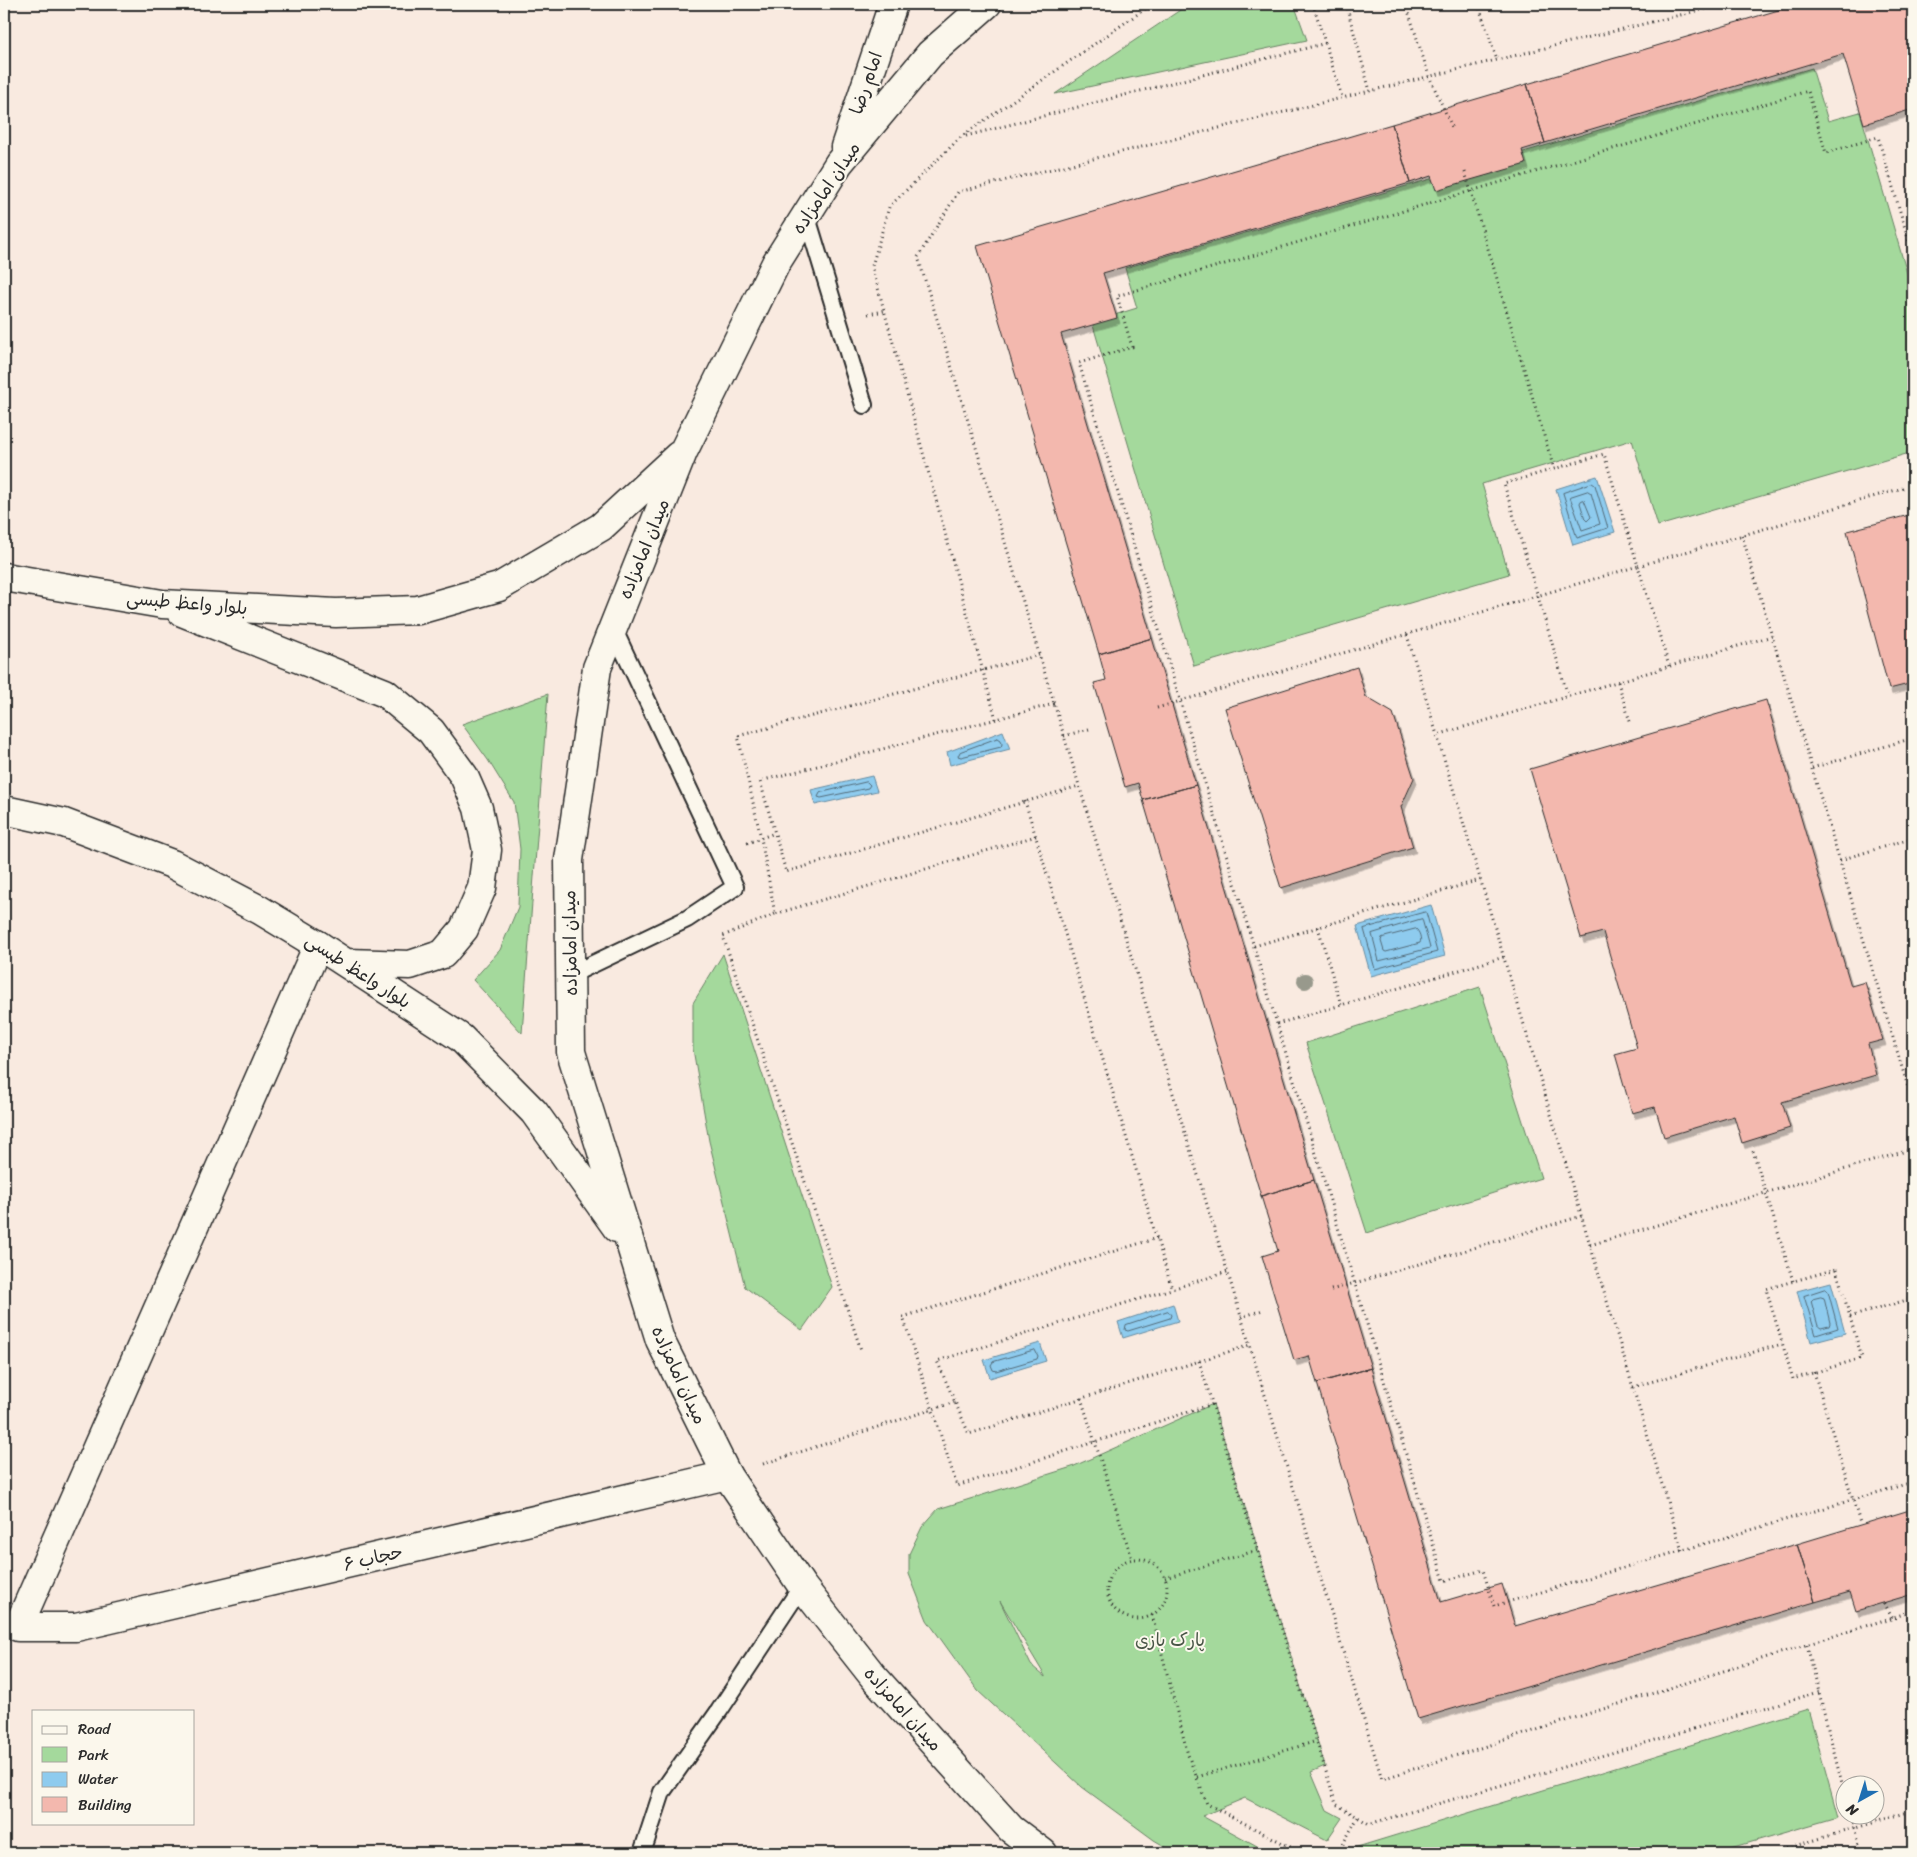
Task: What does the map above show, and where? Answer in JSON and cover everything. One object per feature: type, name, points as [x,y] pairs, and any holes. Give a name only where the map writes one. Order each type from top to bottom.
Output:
[{"type":"main road","name":"امام رضا","points":[[839,163],[893,4]]},
{"type":"main road","name":"میدان امامزاده","points":[[987,4],[930,54],[839,163],[776,263],[683,452],[597,668],[569,860],[571,1052],[660,1340],[727,1475],[802,1586],[886,1691],[1012,1829],[1043,1853]]},
{"type":"main road","name":"بلوار واعظ طبسی","points":[[4,577],[162,604],[336,613],[418,610],[499,587],[601,527],[683,452]]},
{"type":"main road","points":[[162,604],[385,693],[431,731],[464,776],[478,808],[486,850],[482,888],[464,929],[443,954],[410,965],[348,963]]},
{"type":"main road","name":"بلوار واعظ طبسی","points":[[4,810],[64,823],[172,864],[260,910],[348,963],[461,1038],[534,1112],[630,1247]]},
{"type":"main road","name":"حجاب ۶","points":[[318,945],[18,1627],[76,1627],[727,1475]]},
{"type":"lane","points":[[806,214],[864,405]]},
{"type":"lane","points":[[570,975],[687,919],[735,886],[613,628]]},
{"type":"lane","points":[[642,1853],[662,1792],[719,1711],[802,1586]]},
{"type":"path","points":[[996,719],[872,266],[889,208],[962,136],[1152,4]]},
{"type":"path","points":[[1313,4],[1342,97]]},
{"type":"path","points":[[1346,4],[1370,91]]},
{"type":"path","points":[[1406,4],[1429,76],[1452,127]]},
{"type":"path","points":[[1478,4],[1497,60]]},
{"type":"path","points":[[1725,4],[958,192],[918,257],[1382,1779],[1913,1611]]},
{"type":"path","points":[[962,136],[1326,43]]},
{"type":"path","points":[[1913,255],[1878,137],[1826,153],[1808,91],[1117,296],[1132,347],[1079,363],[1444,1582],[1483,1570],[1494,1606],[1913,1482]]},
{"type":"path","points":[[1465,172],[1554,469]]},
{"type":"path","points":[[1568,696],[1504,484],[1604,454],[1669,666]]},
{"type":"path","points":[[1157,708],[1913,485]]},
{"type":"path","points":[[1742,535],[1913,1104]]},
{"type":"path","points":[[1407,635],[1682,1551]]},
{"type":"path","points":[[1437,735],[1772,636]]},
{"type":"path","points":[[775,914],[761,838],[738,736],[1040,655]]},
{"type":"path","points":[[1618,682],[1630,725]]},
{"type":"path","points":[[1054,704],[760,781],[786,872],[1079,786]]},
{"type":"path","points":[[1064,736],[1089,729]]},
{"type":"path","points":[[1812,768],[1913,738]]},
{"type":"path","points":[[1025,801],[1172,1289]]},
{"type":"path","points":[[861,1350],[723,936],[775,914],[1036,836]]},
{"type":"path","points":[[1840,860],[1913,838]]},
{"type":"path","points":[[1254,946],[1480,880]]},
{"type":"path","points":[[1318,927],[1340,1005]]},
{"type":"path","points":[[1277,1024],[1504,957]]},
{"type":"path","points":[[1590,1245],[1913,1149]]},
{"type":"path","points":[[1753,1150],[1793,1281]]},
{"type":"path","points":[[1331,1290],[1582,1216]]},
{"type":"path","points":[[1157,1238],[903,1316],[957,1486],[1213,1404]]},
{"type":"path","points":[[1836,1268],[1850,1317],[1862,1358],[1793,1379],[1766,1289],[1836,1268]]},
{"type":"path","points":[[1227,1272],[937,1361],[969,1434],[1250,1345]]},
{"type":"path","points":[[1850,1317],[1913,1298]]},
{"type":"path","points":[[1241,1317],[1263,1310]]},
{"type":"path","points":[[1633,1388],[1782,1344]]},
{"type":"path","points":[[1199,1361],[1336,1804],[1369,1824],[1819,1692]]},
{"type":"path","points":[[1814,1372],[1860,1523]]},
{"type":"path","points":[[1081,1398],[1132,1558]]},
{"type":"path","points":[[727,1475],[955,1402]]},
{"type":"path","points":[[1165,1578],[1258,1550]]},
{"type":"path","points":[[1132,1558],[1142,1558],[1152,1562],[1160,1569],[1165,1578],[1167,1588],[1165,1598],[1160,1608],[1152,1615],[1143,1618],[1123,1616],[1115,1610],[1110,1602],[1107,1593],[1107,1583],[1110,1574],[1123,1562],[1132,1558]]},
{"type":"path","points":[[1884,1603],[1893,1618]]},
{"type":"path","points":[[1152,1615],[1188,1755],[1207,1804],[1302,1853]]},
{"type":"path","points":[[1806,1645],[1840,1774]]},
{"type":"path","points":[[1196,1777],[1317,1741]]},
{"type":"path","points":[[1771,1853],[1913,1811]]},
{"type":"path","points":[[1338,1853],[1358,1818]]},
{"type":"path","points":[[1853,1824],[1860,1853]]},
{"type":"green space","points":[[1189,4],[1294,4],[1307,40],[1055,94]]},
{"type":"green space","points":[[1812,68],[1828,121],[1860,112],[1913,294],[1913,452],[1658,526],[1632,440],[1482,484],[1509,574],[1194,666],[1092,322],[1137,308],[1125,268]]},
{"type":"green space","points":[[548,694],[522,1033],[473,980],[500,950],[518,907],[520,849],[514,802],[488,760],[462,724]]},
{"type":"green space","points":[[723,954],[832,1287],[802,1330],[745,1287],[709,1141],[693,1049],[693,1003]]},
{"type":"green space","points":[[1480,987],[1541,1178],[1367,1233],[1306,1043]]},
{"type":"green space","name":"پارک بازی","points":[[1213,1404],[1325,1766],[1311,1772],[1327,1810],[1342,1818],[1327,1840],[1245,1798],[1202,1816],[1270,1853],[1176,1853],[1154,1840],[1082,1787],[978,1691],[927,1620],[909,1574],[909,1554],[922,1527],[938,1509],[1072,1467]],"holes":[[[1000,1601],[1045,1676],[1031,1665]]]},
{"type":"green space","points":[[1808,1709],[1834,1803],[1834,1818],[1714,1853],[1364,1853],[1354,1848]]},
{"type":"water","points":[[1597,476],[1615,532],[1573,545],[1556,489]]},
{"type":"water","points":[[1003,731],[1010,749],[950,765],[947,752]]},
{"type":"water","points":[[872,776],[877,791],[815,805],[811,790]]},
{"type":"water","points":[[1431,905],[1445,956],[1371,976],[1357,926]]},
{"type":"water","points":[[1831,1282],[1845,1333],[1811,1342],[1797,1291]]},
{"type":"water","points":[[1173,1304],[1178,1321],[1123,1338],[1118,1322]]},
{"type":"water","points":[[1040,1343],[1046,1361],[990,1378],[984,1360]]},
{"type":"building","points":[[1799,4],[1913,4],[1913,109],[1864,124],[1843,54],[1545,143],[1527,84]]},
{"type":"building","points":[[1527,84],[1545,143],[1522,150],[1526,164],[1436,190],[1431,176],[1410,183],[1392,124]]},
{"type":"building","points":[[1392,124],[1410,183],[1103,273],[1117,318],[1061,334],[1152,638],[1099,654],[977,246]]},
{"type":"building","points":[[1913,514],[1913,683],[1889,689],[1847,531]]},
{"type":"building","points":[[1152,638],[1196,785],[1143,800],[1138,783],[1125,787],[1094,683],[1106,680],[1099,654]]},
{"type":"building","points":[[1357,667],[1366,697],[1393,713],[1414,778],[1401,807],[1413,847],[1281,888],[1225,708]]},
{"type":"building","points":[[1766,700],[1851,986],[1865,982],[1883,1040],[1868,1044],[1876,1075],[1782,1102],[1790,1128],[1742,1143],[1734,1116],[1664,1137],[1655,1107],[1632,1113],[1615,1054],[1637,1048],[1603,932],[1581,938],[1530,769]]},
{"type":"building","points":[[1196,785],[1314,1180],[1261,1196],[1143,800]]},
{"type":"building","points":[[1314,1180],[1371,1368],[1317,1383],[1309,1356],[1294,1360],[1262,1256],[1278,1251],[1261,1196]]},
{"type":"building","points":[[1371,1368],[1441,1602],[1502,1584],[1515,1626],[1797,1544],[1815,1602],[1418,1719],[1317,1383]]},
{"type":"building","points":[[1913,1509],[1913,1594],[1856,1611],[1850,1592],[1815,1602],[1797,1544]]}]
